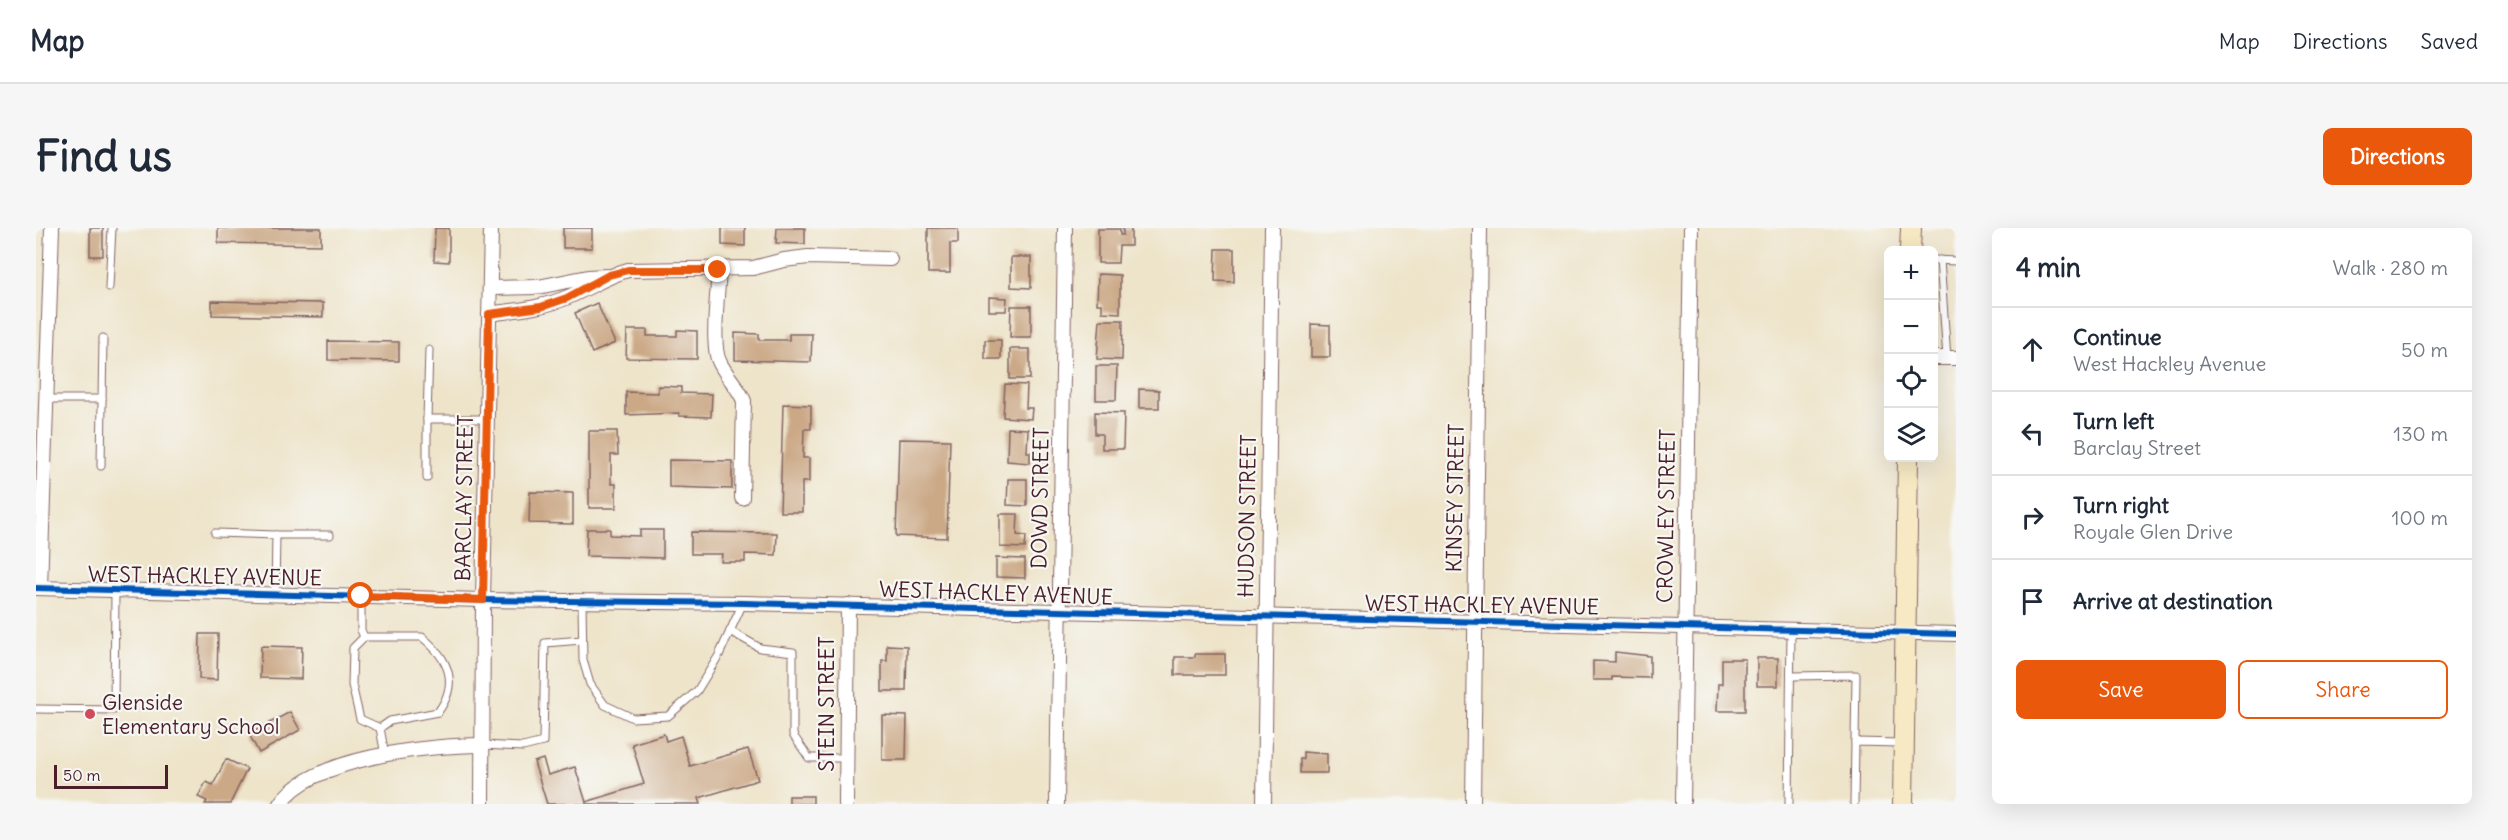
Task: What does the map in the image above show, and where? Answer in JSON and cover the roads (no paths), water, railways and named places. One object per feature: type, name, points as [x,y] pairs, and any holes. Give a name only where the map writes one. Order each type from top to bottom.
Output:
[{"type":"main road","points":[[1911,228],[1911,246]]},
{"type":"main road","points":[[1903,804],[1908,462]]},
{"type":"street","points":[[38,588],[52,228]]},
{"type":"street","name":"BARCLAY STREET","points":[[482,804],[483,600],[491,228]]},
{"type":"street","name":"DOWD STREET","points":[[1057,804],[1065,228]]},
{"type":"street","name":"HUDSON STREET","points":[[1264,804],[1272,228]]},
{"type":"street","name":"KINSEY STREET","points":[[1473,804],[1480,228]]},
{"type":"street","name":"CROWLEY STREET","points":[[1683,804],[1691,228]]},
{"type":"street","points":[[490,288],[538,287],[628,270],[753,268],[808,257],[890,259]]},
{"type":"street","points":[[718,270],[716,345],[718,359],[740,390],[744,401],[742,498]]},
{"type":"street","points":[[489,314],[541,307],[567,298],[609,275]]},
{"type":"street","name":"WEST HACKLEY AVENUE","points":[[38,588],[483,600],[848,605],[1059,612],[1475,620],[1956,634]]},
{"type":"street","name":"STEIN STREET","points":[[846,804],[848,605]]},
{"type":"street","points":[[280,804],[285,796],[305,780],[338,767],[437,746],[483,745]]},
{"type":"lane","points":[[110,287],[111,228]]},
{"type":"lane","points":[[1938,260],[1956,261]]},
{"type":"lane","points":[[1938,272],[1945,358]]},
{"type":"lane","points":[[102,466],[103,338]]},
{"type":"lane","points":[[427,478],[429,350]]},
{"type":"lane","points":[[46,399],[102,399]]},
{"type":"lane","points":[[427,419],[487,419]]},
{"type":"lane","points":[[215,533],[330,535]]},
{"type":"lane","points":[[275,594],[276,535]]},
{"type":"lane","points":[[36,709],[114,710],[115,591]]},
{"type":"lane","points":[[361,596],[364,638]]},
{"type":"lane","points":[[582,602],[583,660],[590,684],[605,705],[633,718],[668,716],[697,691],[719,655],[744,603]]},
{"type":"lane","points":[[1789,804],[1791,629]]},
{"type":"lane","points":[[730,631],[760,648],[793,652],[793,735],[809,758],[847,758]]},
{"type":"lane","points":[[422,637],[439,651],[447,665],[450,689],[447,699],[438,712],[390,722],[380,728],[360,719],[352,685],[353,648],[364,638],[422,637]]},
{"type":"lane","points":[[483,745],[523,747],[543,742],[545,643],[582,640]]},
{"type":"lane","points":[[1791,676],[1856,675],[1854,804]]},
{"type":"lane","points":[[380,728],[385,756]]},
{"type":"lane","points":[[1855,742],[1905,743]]},
{"type":"place","name":"Glenside Elementary School","points":[[90,714]]}]
